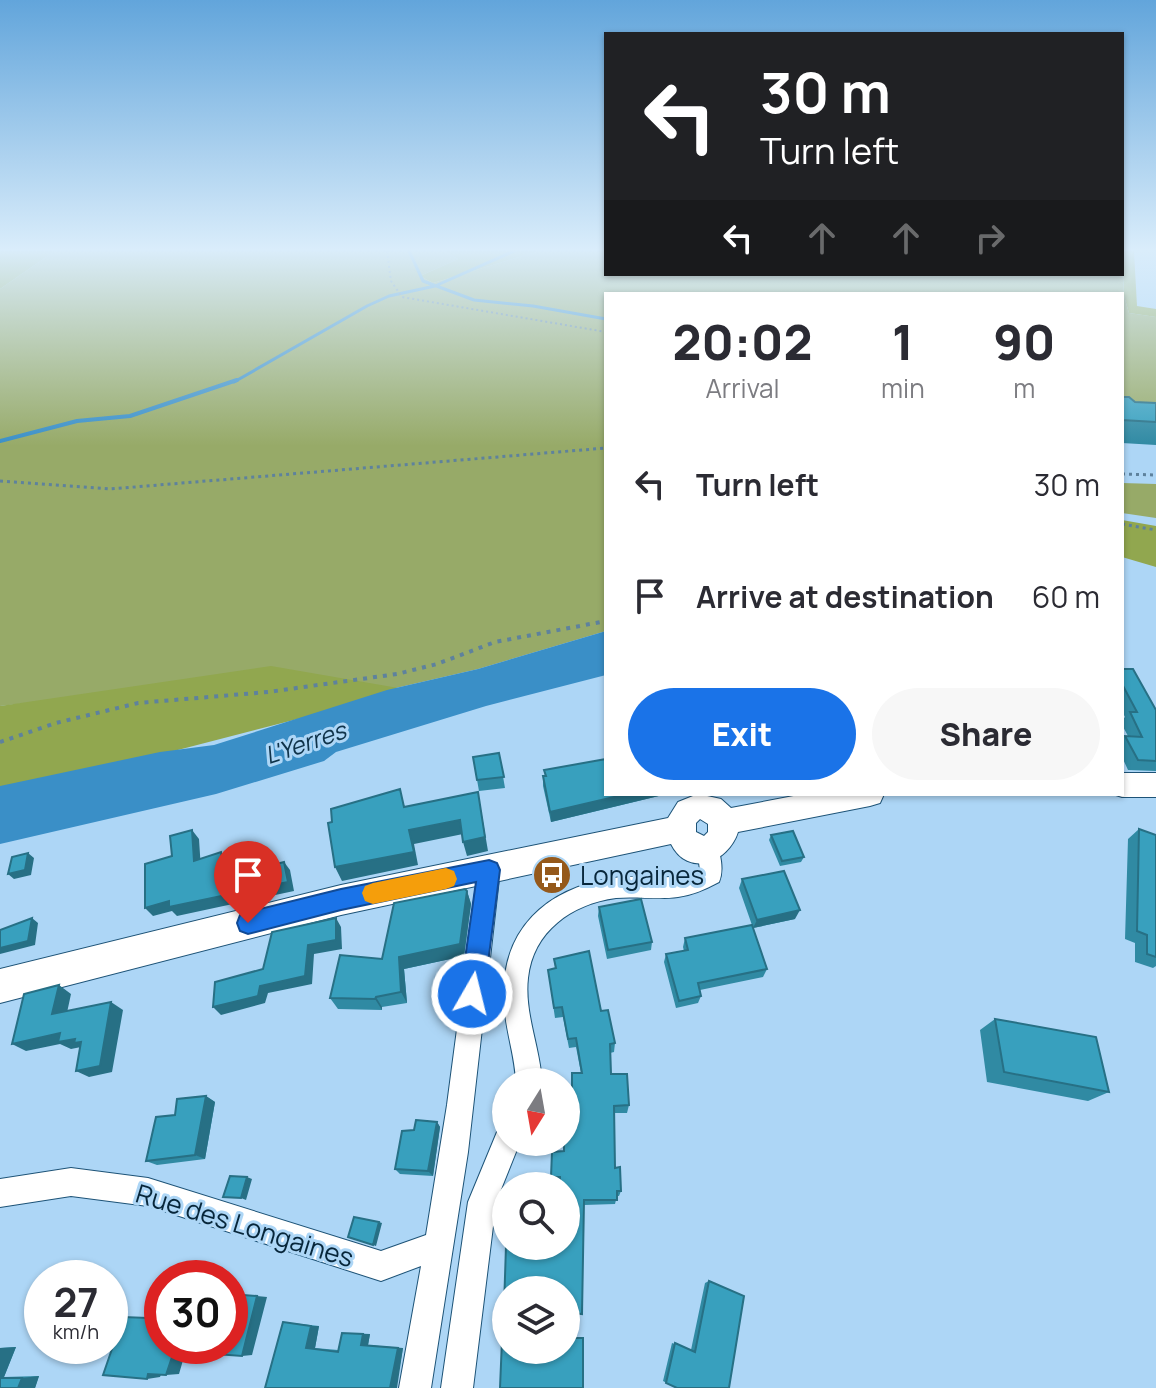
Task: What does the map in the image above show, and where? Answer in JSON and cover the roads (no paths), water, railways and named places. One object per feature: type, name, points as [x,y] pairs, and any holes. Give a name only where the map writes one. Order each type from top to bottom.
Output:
[{"type":"street","points":[[1124,785],[1156,785]]},
{"type":"street","points":[[723,822],[860,796]]},
{"type":"street","points":[[692,809],[713,812],[723,822],[725,829],[721,841],[708,848],[692,846],[679,829],[682,817],[692,809]]},
{"type":"street","points":[[0,986],[341,900],[679,829]]},
{"type":"street","points":[[529,1068],[516,1004],[517,967],[534,928],[557,906],[615,888],[673,890],[694,885],[711,875],[708,848]]},
{"type":"street","points":[[415,1388],[457,1147],[468,1025],[489,870]]},
{"type":"street","points":[[457,1388],[482,1202],[501,1156]]},
{"type":"street","name":"Rue des Longaines","points":[[0,1193],[71,1182],[148,1192],[381,1266],[439,1245]]},
{"type":"water","name":"L'Yerres","points":[[604,632],[604,676],[486,706],[336,752],[324,761],[216,794],[0,844],[0,786],[160,752],[214,745],[387,690],[478,669]]},
{"type":"waterway","points":[[234,382],[350,316]]},
{"type":"waterway","points":[[588,316],[604,319]]},
{"type":"waterway","points":[[0,441],[77,421],[130,416],[237,380]]},
{"type":"place","name":"Longaines","points":[[552,875]]}]
